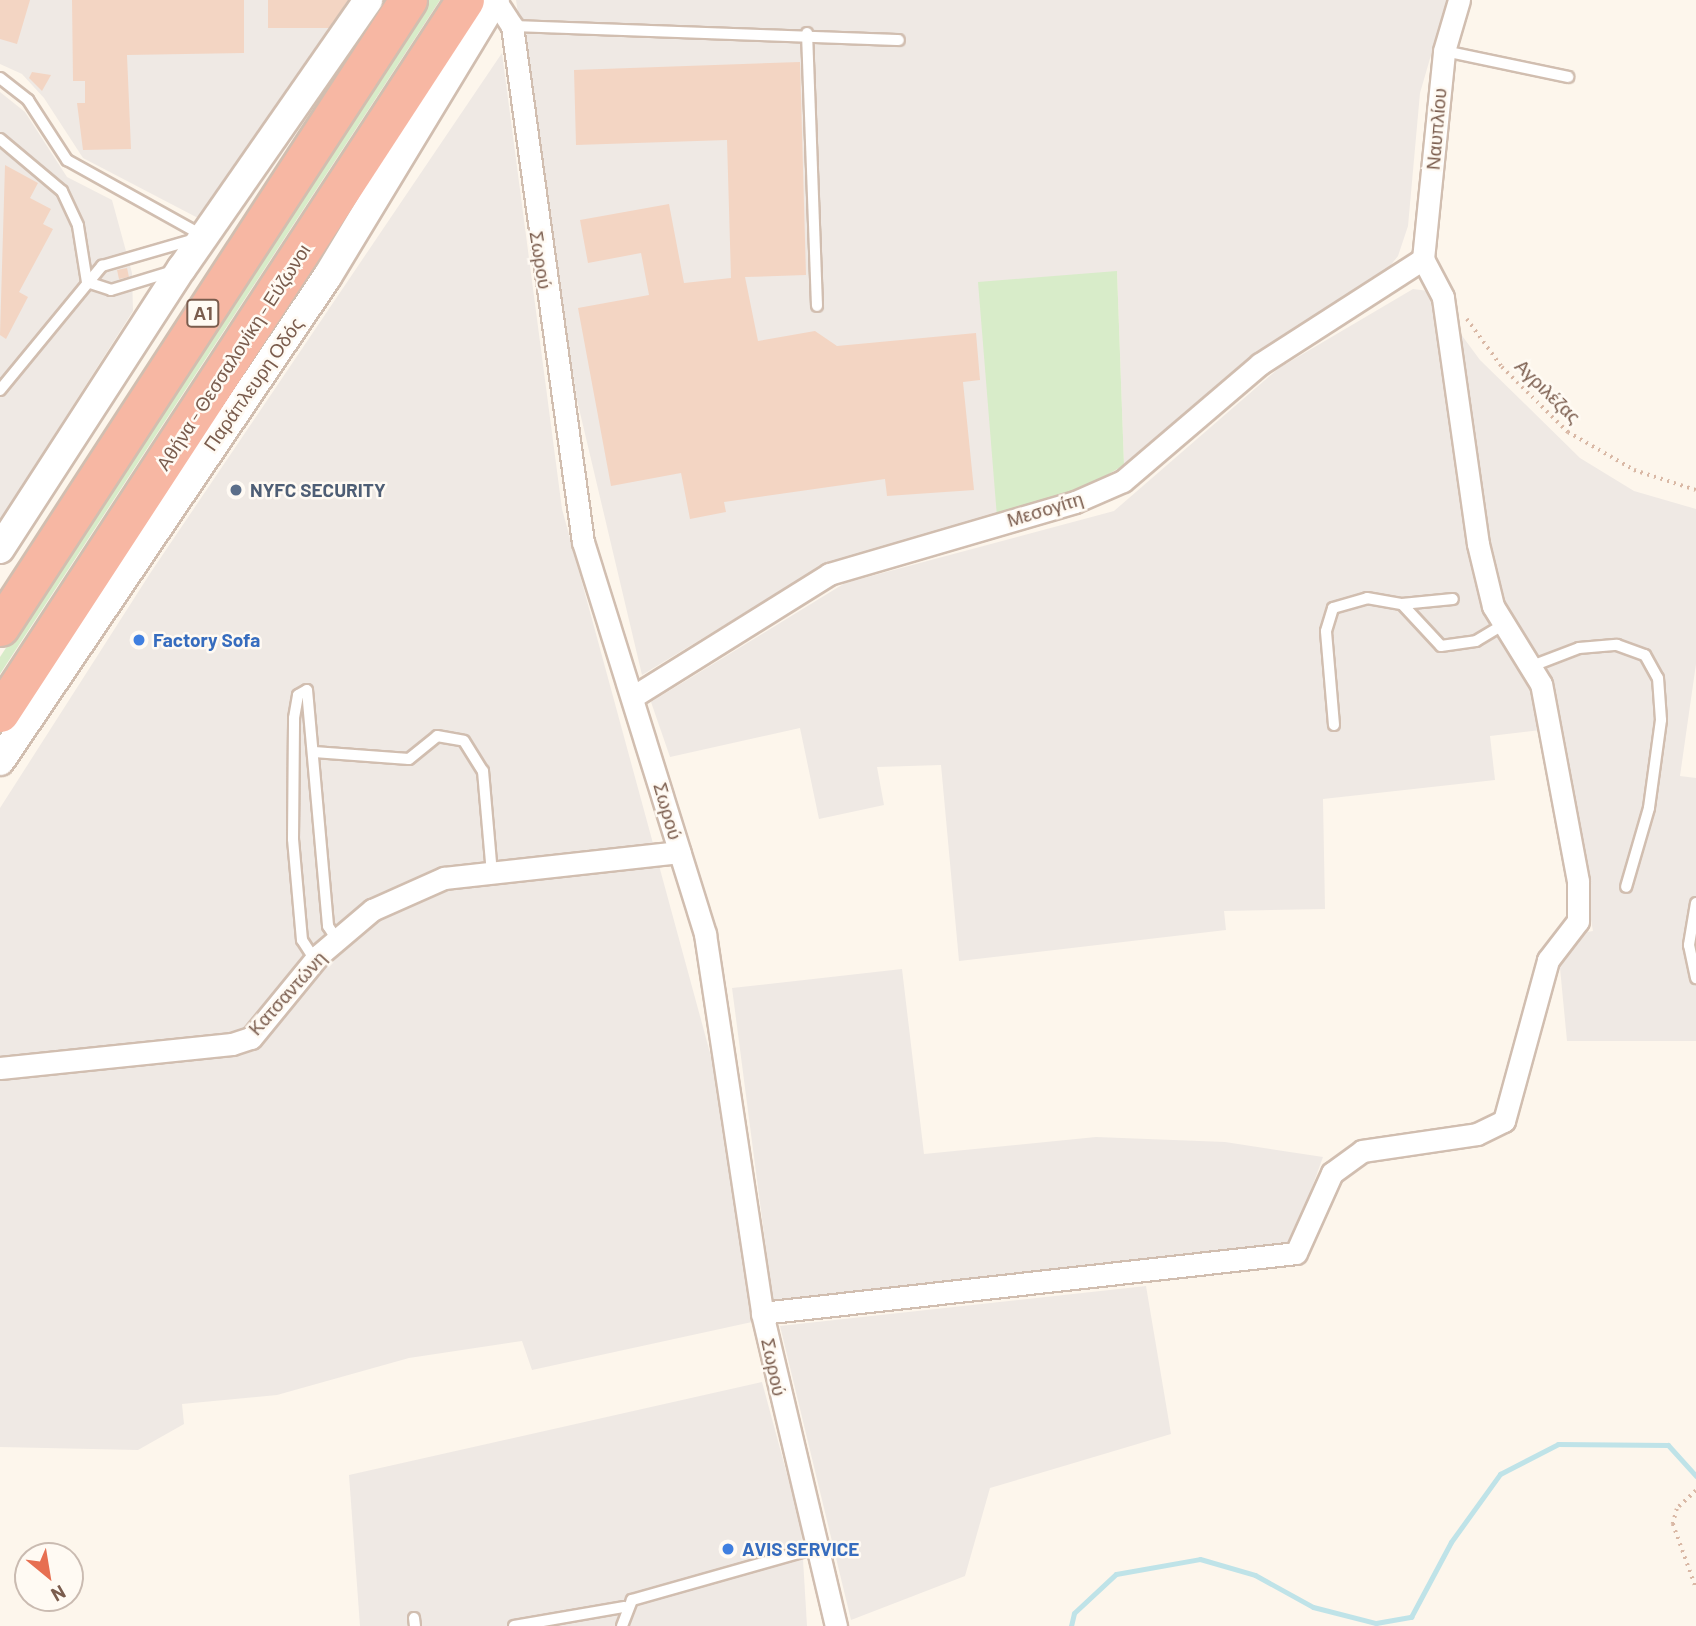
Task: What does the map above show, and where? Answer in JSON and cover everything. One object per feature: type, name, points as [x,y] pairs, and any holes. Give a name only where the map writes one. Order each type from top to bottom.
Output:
[{"type":"highway","name":"Α1","points":[[0,627],[408,0]]},
{"type":"highway","name":"Αθήνα - Θεσσαλονίκη - Εύζωνοι","points":[[0,713],[465,0]]},
{"type":"street","points":[[0,549],[183,268],[368,0]]},
{"type":"street","name":"Σωρού","points":[[495,0],[512,26],[583,542],[634,696],[705,934],[733,1086],[762,1313],[821,1546],[836,1626]]},
{"type":"street","name":"Παράπλευρη Οδός","points":[[0,761],[327,277],[495,0]]},
{"type":"street","name":"Ναυπλίου","points":[[1423,260],[1444,51],[1459,0]]},
{"type":"street","points":[[762,1313],[1296,1253],[1332,1172],[1362,1151],[1477,1134],[1504,1121],[1548,960],[1578,921],[1578,881],[1548,707],[1532,666],[1493,606],[1478,544],[1443,297],[1423,260]]},
{"type":"street","name":"Μεσογίτη","points":[[634,696],[829,574],[1075,502],[1123,481],[1260,363],[1423,260]]},
{"type":"street","name":"Κατσαντώνη","points":[[0,1068],[251,1038],[315,960],[373,910],[444,878],[680,852]]},
{"type":"lane","points":[[512,26],[571,32],[807,33],[899,40]]},
{"type":"lane","points":[[807,33],[817,306]]},
{"type":"lane","points":[[1444,51],[1569,77]]},
{"type":"lane","points":[[0,78],[29,100],[67,160],[205,236]]},
{"type":"lane","points":[[0,139],[62,191],[78,226],[87,282]]},
{"type":"lane","points":[[0,390],[102,266],[205,236]]},
{"type":"lane","points":[[87,282],[111,290],[183,268]]},
{"type":"lane","points":[[1334,725],[1326,631],[1333,608],[1367,598],[1402,604],[1453,599]]},
{"type":"lane","points":[[1402,604],[1441,646],[1476,641],[1504,624]]},
{"type":"lane","points":[[1532,666],[1579,648],[1617,645],[1645,655],[1657,678],[1661,720],[1649,808],[1626,887]]},
{"type":"lane","points":[[315,960],[302,940],[293,839],[293,718],[298,695],[307,690],[328,926],[337,940]]},
{"type":"lane","points":[[314,752],[410,759],[437,736],[464,741],[483,771],[492,874]]},
{"type":"lane","points":[[1696,903],[1689,945],[1696,978]]},
{"type":"lane","points":[[514,1626],[624,1607],[648,1594],[821,1546]]},
{"type":"lane","points":[[622,1626],[624,1607]]},
{"type":"path","name":"Αγριλέζας","points":[[1443,297],[1567,432],[1634,470],[1696,489]]},
{"type":"path","points":[[1696,1492],[1677,1509],[1673,1524],[1696,1588]]},
{"type":"shaded area","points":[[0,0],[358,0],[207,216],[198,218],[83,158],[44,98],[22,74],[0,64]]},
{"type":"shaded area","points":[[516,0],[1447,0],[1420,93],[1408,226],[1398,256],[1377,282],[1265,350],[1124,465],[1117,271],[997,517],[812,572],[642,675],[577,400]]},
{"type":"shaded area","points":[[502,53],[562,509],[728,1119],[752,1322],[532,1370],[522,1341],[409,1358],[277,1395],[182,1404],[184,1424],[138,1450],[0,1447],[0,808],[151,572]]},
{"type":"shaded area","points":[[0,92],[25,112],[67,177],[112,200],[132,273],[133,311],[0,520]]},
{"type":"shaded area","points":[[1413,289],[1429,291],[1480,360],[1580,458],[1634,491],[1696,509],[1696,664],[1680,776],[1696,778],[1696,1041],[1567,1041],[1557,937],[1593,931],[1557,728],[1490,736],[1495,780],[1323,799],[1325,909],[1224,911],[1226,930],[959,961],[941,765],[877,767],[884,805],[819,819],[800,728],[670,757],[651,702],[845,583],[1114,511],[1279,368]]},
{"type":"shaded area","points":[[902,969],[924,1154],[1096,1137],[1225,1142],[1323,1157],[1290,1248],[773,1303],[732,988]]},
{"type":"shaded area","points":[[1146,1286],[1171,1434],[990,1488],[965,1576],[851,1620],[780,1326]]},
{"type":"shaded area","points":[[762,1382],[801,1526],[807,1626],[360,1626],[349,1475]]},
{"type":"green space","points":[[428,0],[440,0],[0,674],[0,657]]},
{"type":"green space","points":[[1117,271],[1124,465],[1082,490],[997,517],[978,282]]},
{"type":"building","points":[[0,0],[30,0],[17,44],[0,39]]},
{"type":"building","points":[[72,0],[244,0],[244,53],[127,55],[131,149],[83,150],[77,103],[85,103],[85,81],[73,81]]},
{"type":"building","points":[[268,0],[348,0],[330,28],[268,28]]},
{"type":"building","points":[[800,62],[806,275],[745,277],[758,341],[815,331],[837,346],[976,333],[980,380],[963,382],[974,490],[887,496],[885,479],[724,502],[726,512],[690,519],[681,473],[611,486],[578,308],[649,295],[641,253],[588,263],[580,220],[669,204],[684,283],[731,278],[727,140],[576,145],[574,70]]},
{"type":"building","points":[[32,72],[51,75],[42,91],[29,78]]},
{"type":"building","points":[[5,165],[38,183],[30,198],[51,209],[43,224],[53,229],[19,292],[28,297],[6,339],[0,335]]},
{"type":"building","points":[[127,268],[129,277],[119,279],[117,270]]},
{"type":"waterway","points":[[1071,1626],[1074,1613],[1116,1574],[1200,1559],[1255,1575],[1313,1607],[1376,1623],[1411,1617],[1451,1542],[1500,1474],[1558,1444],[1668,1445],[1696,1476]]},
{"type":"place","name":"NYFC SECURITY","points":[[236,490]]},
{"type":"place","name":"Factory Sofa","points":[[139,640]]},
{"type":"place","name":"AVIS SERVICE","points":[[728,1549]]}]
